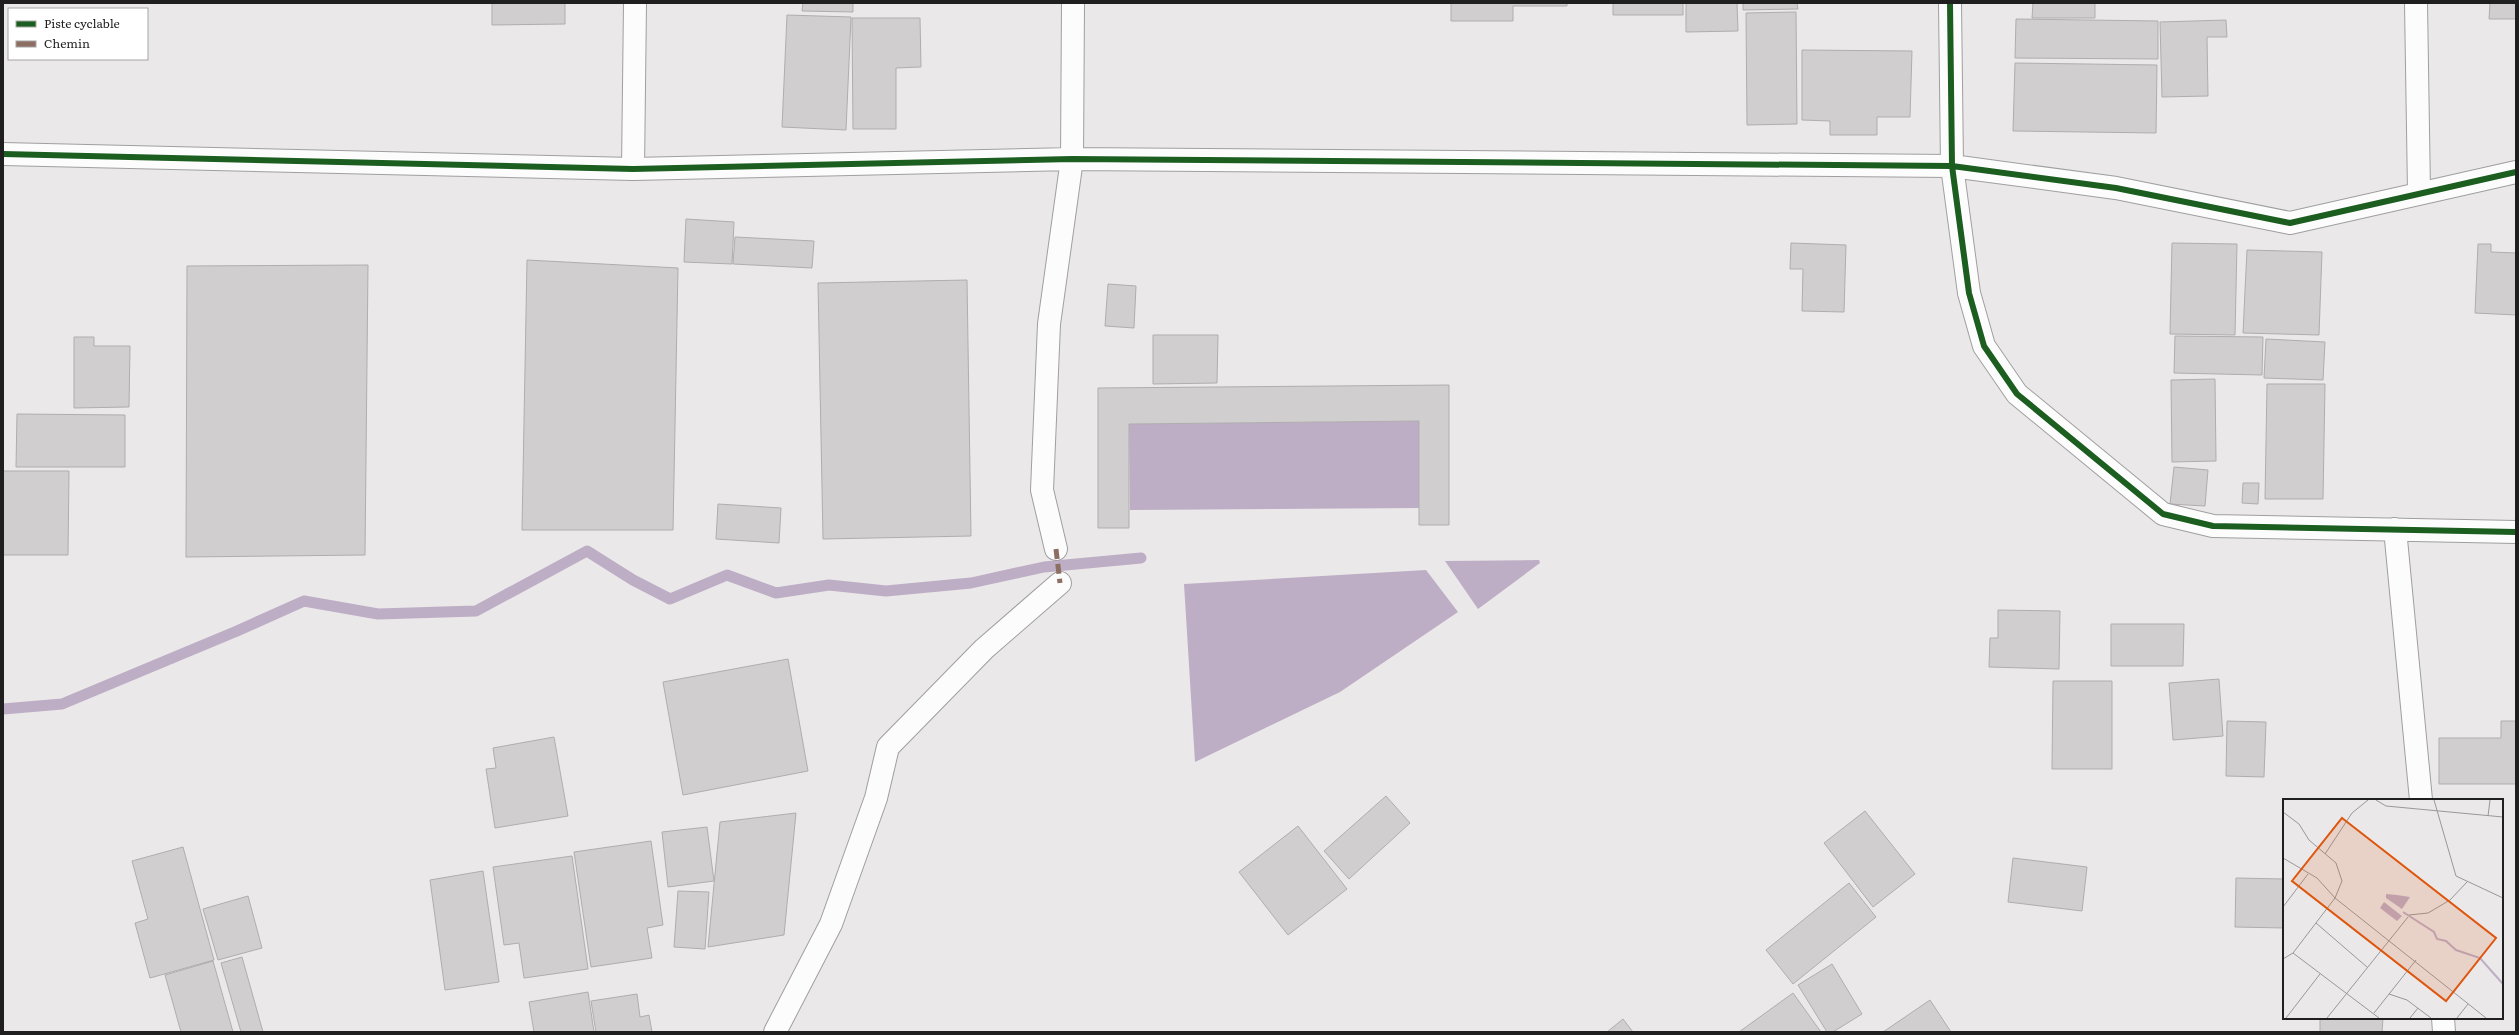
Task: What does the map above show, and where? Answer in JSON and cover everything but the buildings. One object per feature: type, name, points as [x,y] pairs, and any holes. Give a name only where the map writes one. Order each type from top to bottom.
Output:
[{"type":"street","points":[[633,169],[635,3]]},
{"type":"street","points":[[1056,549],[1042,490],[1042,482],[1049,324],[1072,159],[1073,3]]},
{"type":"street","points":[[1950,3],[1952,166],[1969,292],[1984,346],[2017,394],[2124,484],[2163,514],[2213,526],[2516,532]]},
{"type":"street","points":[[2416,3],[2419,192]]},
{"type":"street","points":[[3,154],[633,169],[1072,159],[1952,166],[2116,188],[2290,223],[2419,192],[2516,172]]},
{"type":"street","points":[[2395,530],[2421,799]]},
{"type":"street","points":[[775,1032],[831,924],[876,798],[888,747],[984,650],[1060,583]]},
{"type":"street","points":[[2443,1019],[2444,1032]]},
{"type":"shaded area","points":[[1419,421],[1419,508],[1130,510],[1129,424]]},
{"type":"shaded area","points":[[1539,560],[1540,563],[1478,609],[1445,561]]},
{"type":"shaded area","points":[[1426,570],[1458,612],[1340,692],[1195,762],[1184,584]]},
{"type":"waterway","points":[[3,709],[62,704],[237,631],[304,601],[378,614],[476,611],[587,551],[633,580],[670,599],[727,575],[776,593],[829,585],[886,591],[971,583],[1044,567],[1141,558]]},
{"type":"marked path","points":[[1056,549],[1060,583]]},
{"type":"cycle path","points":[[1950,3],[1952,166],[1969,293],[1984,346],[2017,394],[2163,514],[2213,526],[2516,532]]},
{"type":"cycle path","points":[[3,154],[633,169],[1072,159],[1952,166],[2116,188],[2290,223],[2516,172]]}]
